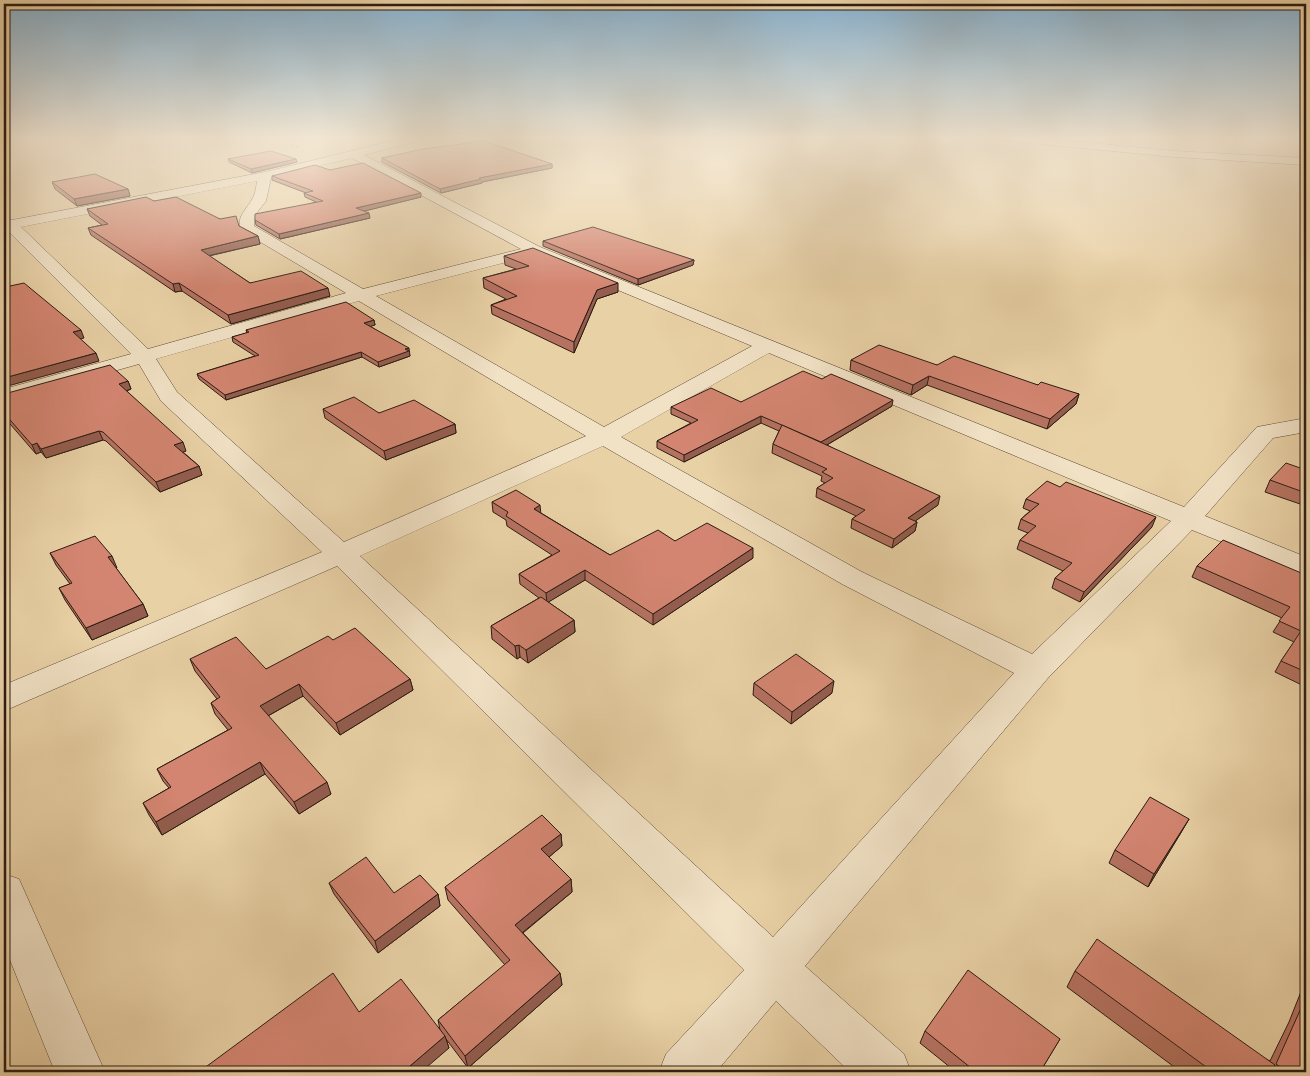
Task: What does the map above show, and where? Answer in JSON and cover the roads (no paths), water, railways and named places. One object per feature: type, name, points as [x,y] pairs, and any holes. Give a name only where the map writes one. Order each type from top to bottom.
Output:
[{"type":"street","points":[[6,224],[205,187]]},
{"type":"street","points":[[263,187],[259,201],[248,214],[247,228],[604,437],[852,578],[1036,670]]},
{"type":"street","points":[[417,187],[535,250],[1306,567]]},
{"type":"street","points":[[6,224],[142,355],[169,396],[341,554],[774,969],[886,1072]]},
{"type":"street","points":[[4,396],[142,355],[360,295],[535,250]]},
{"type":"street","points":[[4,699],[341,554],[604,437],[767,346]]},
{"type":"street","points":[[684,1072],[1036,670],[1189,518],[1265,432],[1306,425]]},
{"type":"street","points":[[4,893],[80,1072]]}]
